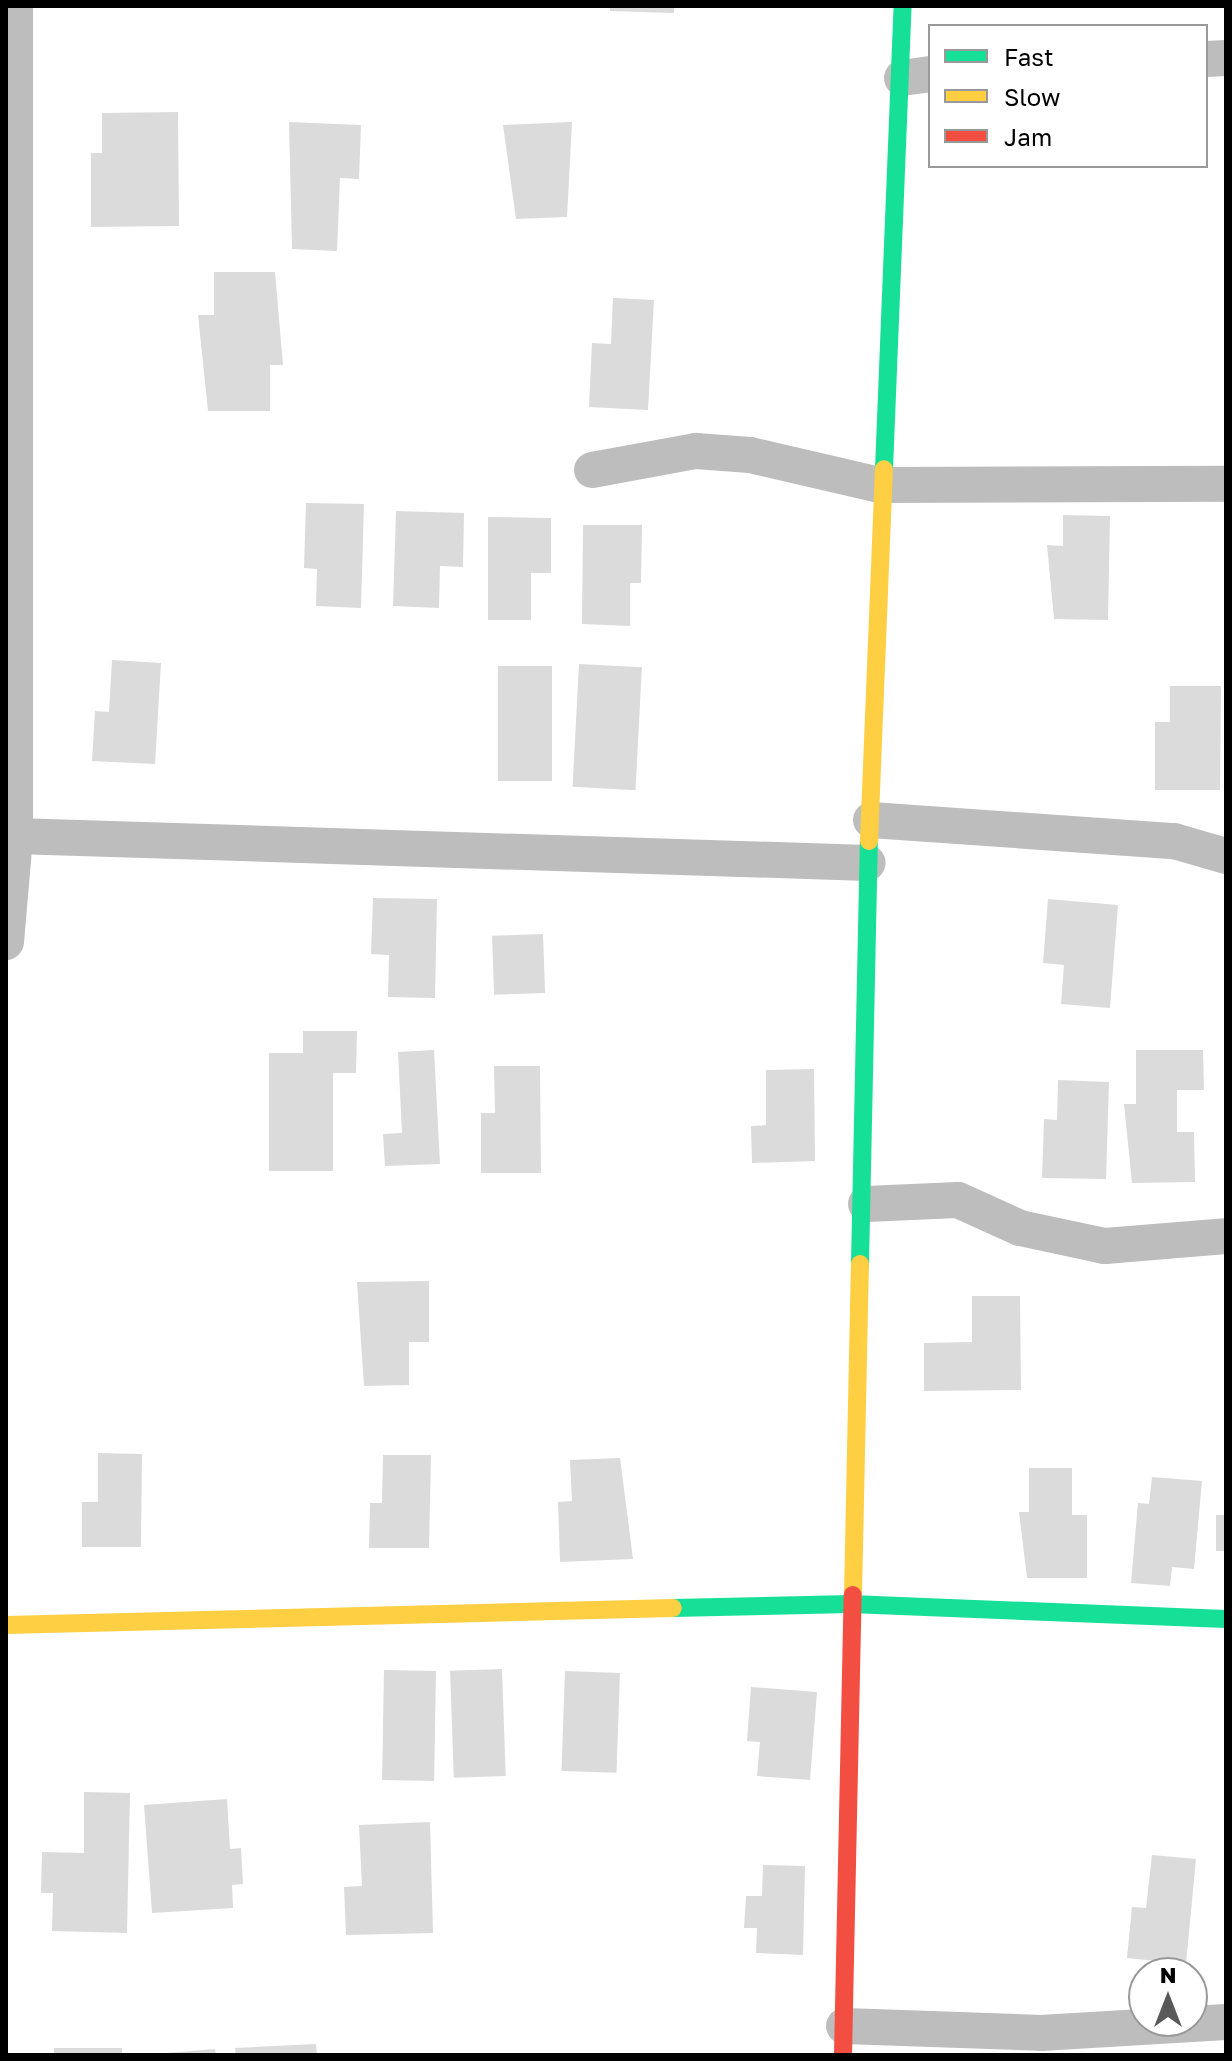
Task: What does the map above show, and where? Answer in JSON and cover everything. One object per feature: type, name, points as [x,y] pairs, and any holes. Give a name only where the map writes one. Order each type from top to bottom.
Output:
[{"type":"street","points":[[6,942],[15,836],[8,299],[15,6]]},
{"type":"street","points":[[903,6],[916,76],[880,485],[868,863],[866,1204],[851,1604],[844,2040],[1226,2022]]},
{"type":"street","points":[[592,470],[696,451],[750,455],[880,485],[1226,484]]},
{"type":"street","points":[[871,820],[1174,841],[1226,856]]},
{"type":"street","points":[[15,836],[868,863]]},
{"type":"street","points":[[866,1204],[958,1200],[1020,1228],[1105,1246],[1226,1236]]},
{"type":"street","points":[[6,1625],[851,1604],[1226,1619]]},
{"type":"building","points":[[610,6],[674,6],[674,13],[610,11]]},
{"type":"building","points":[[178,112],[179,226],[91,227],[91,153],[102,153],[102,113]]},
{"type":"building","points":[[289,122],[361,125],[359,179],[340,178],[337,251],[292,249]]},
{"type":"building","points":[[572,122],[567,217],[516,219],[503,125]]},
{"type":"building","points":[[214,272],[275,272],[283,365],[270,365],[270,411],[208,411],[198,315],[214,315]]},
{"type":"building","points":[[613,298],[654,300],[648,410],[589,407],[592,343],[611,344]]},
{"type":"building","points":[[306,503],[364,504],[361,608],[316,606],[317,569],[304,568]]},
{"type":"building","points":[[396,511],[464,513],[463,567],[440,566],[439,608],[393,606]]},
{"type":"building","points":[[1063,515],[1110,516],[1108,620],[1054,619],[1047,545],[1063,546]]},
{"type":"building","points":[[488,517],[551,518],[551,573],[531,573],[531,620],[488,620]]},
{"type":"building","points":[[583,525],[642,525],[641,583],[630,583],[630,626],[582,624]]},
{"type":"building","points":[[112,660],[161,663],[155,764],[92,761],[95,711],[109,712]]},
{"type":"building","points":[[579,664],[642,667],[635,790],[573,787]]},
{"type":"building","points":[[498,666],[552,666],[552,781],[498,781]]},
{"type":"building","points":[[1170,686],[1221,686],[1220,790],[1155,790],[1155,722],[1170,722]]},
{"type":"building","points":[[373,898],[437,899],[435,998],[388,997],[389,955],[371,954]]},
{"type":"building","points":[[1048,899],[1118,905],[1110,1008],[1061,1004],[1064,965],[1043,963]]},
{"type":"building","points":[[543,934],[545,993],[494,995],[492,936]]},
{"type":"building","points":[[303,1031],[357,1031],[356,1073],[333,1073],[333,1171],[269,1171],[269,1053],[303,1053]]},
{"type":"building","points":[[434,1050],[440,1164],[385,1166],[383,1134],[402,1133],[398,1052]]},
{"type":"building","points":[[1136,1050],[1203,1050],[1204,1090],[1177,1090],[1177,1132],[1194,1132],[1195,1182],[1132,1183],[1124,1104],[1136,1104]]},
{"type":"building","points":[[494,1066],[540,1066],[541,1173],[481,1173],[481,1113],[495,1113]]},
{"type":"building","points":[[814,1069],[815,1161],[752,1163],[751,1126],[766,1125],[766,1070]]},
{"type":"building","points":[[1058,1080],[1109,1082],[1106,1179],[1042,1178],[1044,1119],[1057,1120]]},
{"type":"building","points":[[429,1281],[429,1342],[409,1342],[409,1385],[364,1386],[357,1282]]},
{"type":"building","points":[[972,1296],[1020,1296],[1021,1390],[924,1391],[924,1343],[972,1342]]},
{"type":"building","points":[[98,1453],[142,1454],[141,1547],[82,1547],[82,1502],[98,1502]]},
{"type":"building","points":[[383,1455],[431,1455],[429,1548],[369,1548],[370,1503],[382,1503]]},
{"type":"building","points":[[620,1458],[633,1559],[560,1562],[558,1502],[572,1501],[570,1460]]},
{"type":"building","points":[[1029,1468],[1072,1468],[1072,1515],[1087,1515],[1087,1578],[1027,1578],[1019,1512],[1029,1512]]},
{"type":"building","points":[[1152,1477],[1202,1481],[1194,1569],[1172,1567],[1170,1586],[1131,1583],[1138,1503],[1149,1504]]},
{"type":"building","points":[[1216,1515],[1226,1515],[1226,1551],[1216,1551]]},
{"type":"building","points":[[502,1669],[506,1776],[454,1778],[450,1671]]},
{"type":"building","points":[[384,1670],[436,1671],[434,1781],[382,1780]]},
{"type":"building","points":[[565,1671],[620,1673],[616,1773],[562,1771]]},
{"type":"building","points":[[751,1687],[817,1692],[810,1780],[757,1776],[760,1742],[747,1741]]},
{"type":"building","points":[[84,1792],[130,1793],[127,1933],[52,1931],[53,1893],[41,1893],[42,1852],[84,1853]]},
{"type":"building","points":[[227,1799],[230,1849],[241,1848],[243,1884],[232,1885],[233,1908],[152,1913],[144,1805]]},
{"type":"building","points":[[430,1822],[433,1933],[346,1935],[344,1887],[362,1886],[359,1825]]},
{"type":"building","points":[[1152,1855],[1196,1859],[1187,1957],[1127,1958],[1132,1907],[1146,1908]]},
{"type":"building","points":[[763,1865],[805,1866],[803,1955],[756,1953],[757,1928],[744,1928],[746,1896],[762,1896]]},
{"type":"building","points":[[316,2044],[317,2055],[236,2055],[235,2048]]},
{"type":"building","points":[[54,2048],[122,2048],[122,2055],[54,2055]]},
{"type":"building","points":[[215,2049],[216,2055],[167,2055],[167,2053]]},
{"type":"traffic: fast","points":[[884,469],[903,6]]},
{"type":"traffic: fast","points":[[860,1264],[869,841]]},
{"type":"traffic: fast","points":[[673,1608],[851,1604],[1226,1619]]},
{"type":"traffic: slow","points":[[869,841],[884,469]]},
{"type":"traffic: slow","points":[[853,1595],[860,1264]]},
{"type":"traffic: slow","points":[[6,1625],[673,1608]]},
{"type":"traffic: jam","points":[[843,2055],[853,1595]]}]
